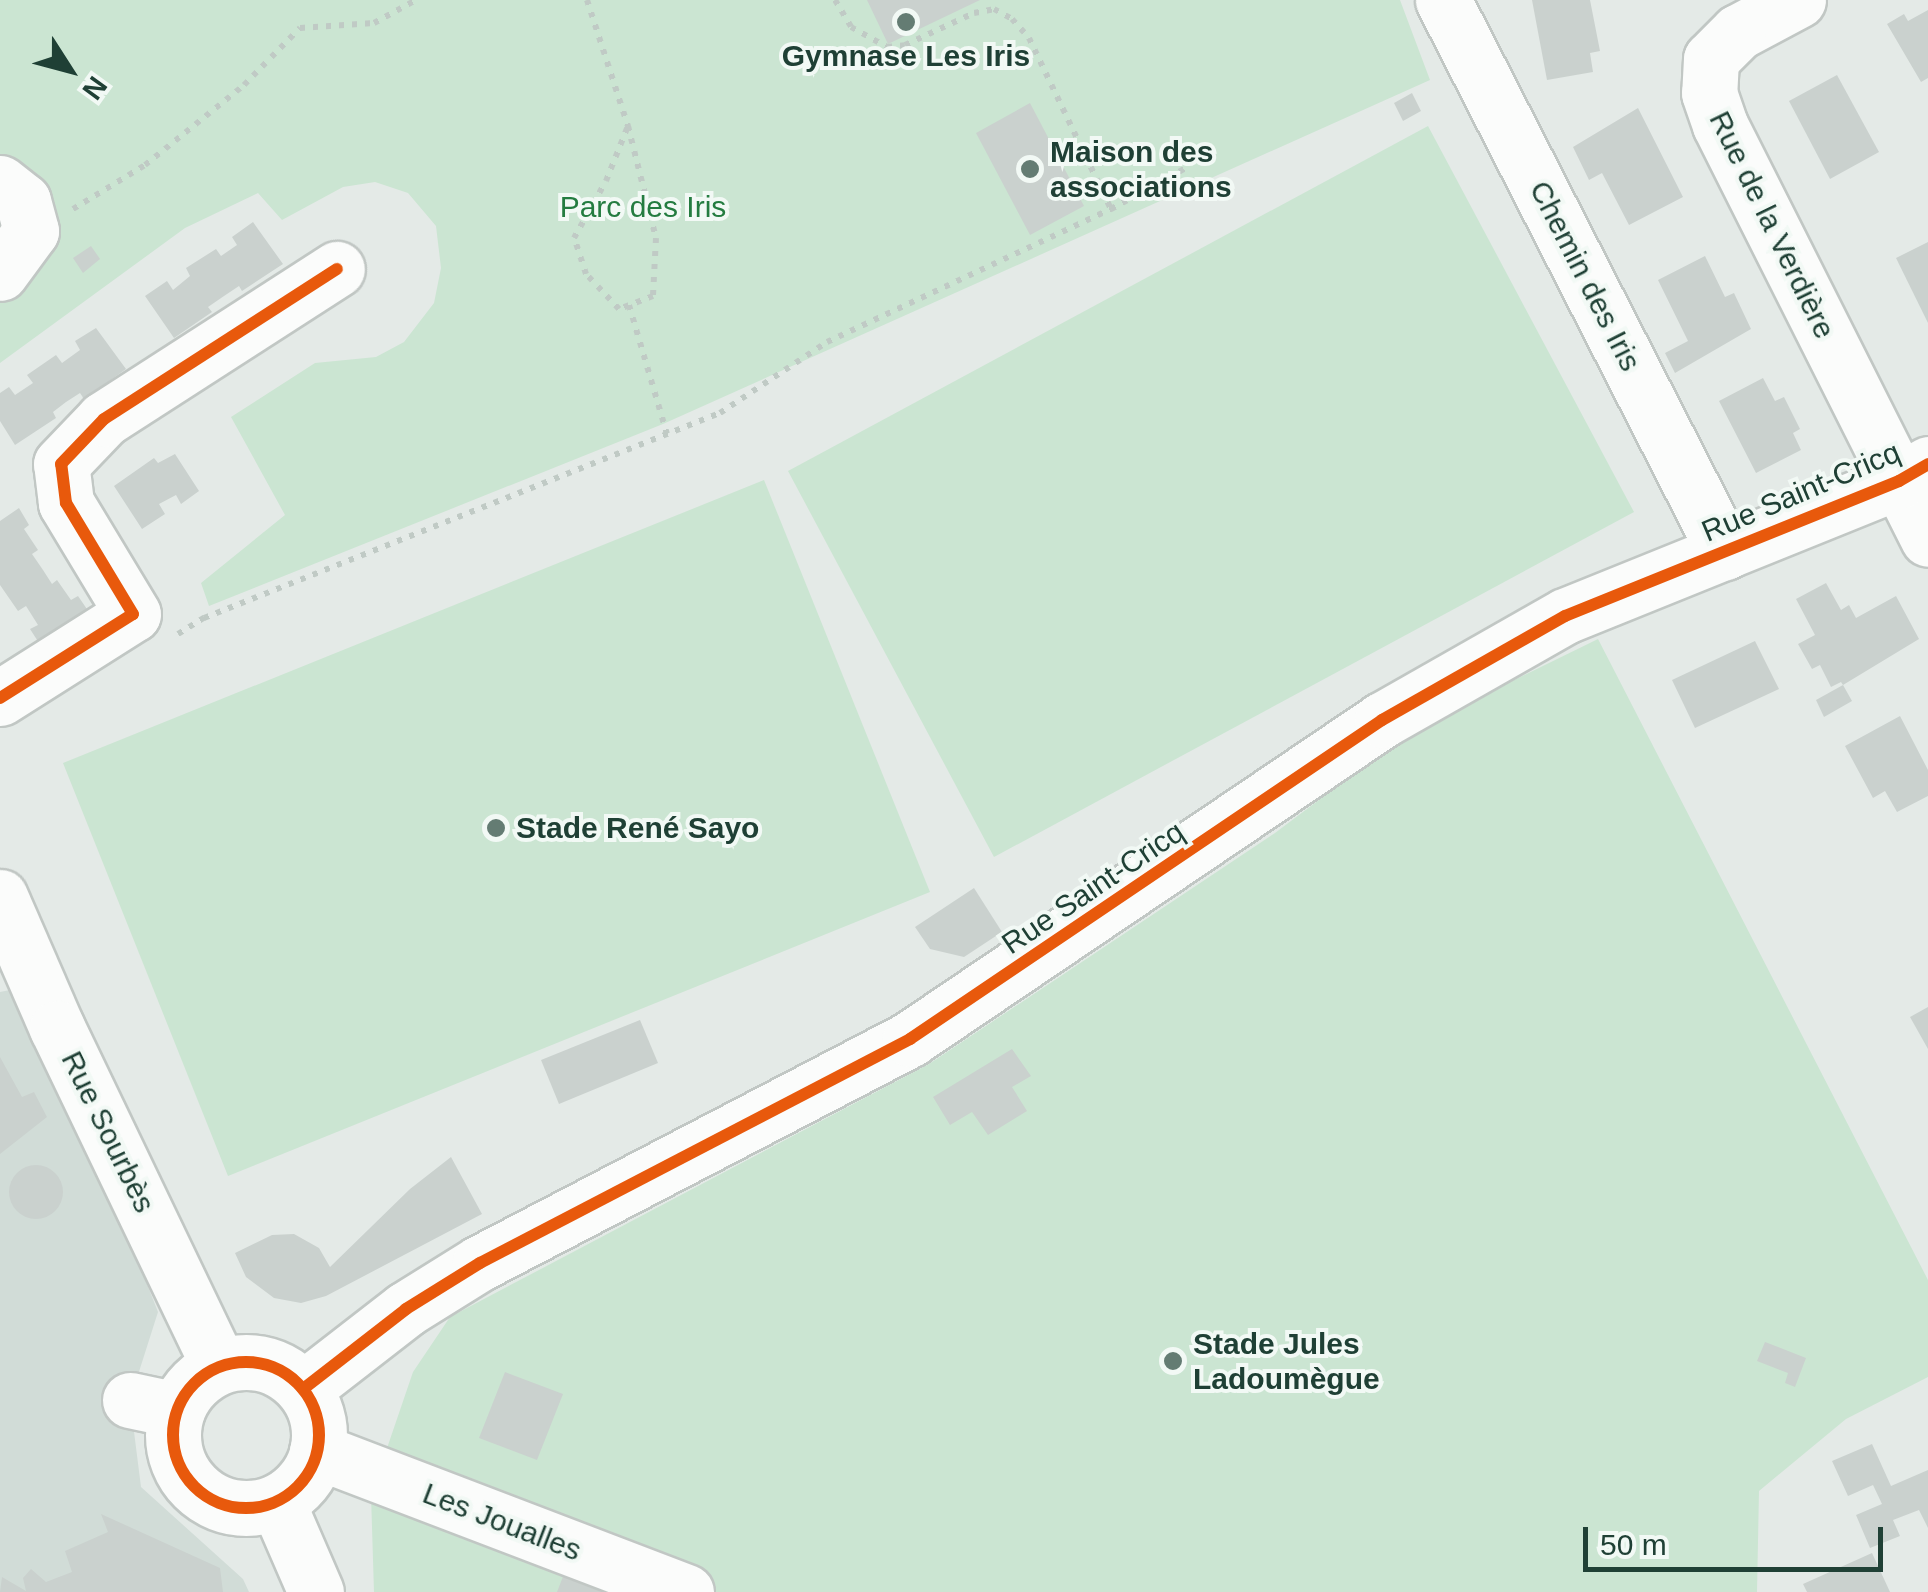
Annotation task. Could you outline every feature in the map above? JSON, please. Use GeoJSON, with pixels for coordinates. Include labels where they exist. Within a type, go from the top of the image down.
{"type":"FeatureCollection","features":[{"type":"Feature","properties":{"kind":"street","name":"Chemin des Iris"},"geometry":{"type":"LineString","coordinates":[[1443,0],[1725,552]]}},
{"type":"Feature","properties":{"kind":"street","name":"Rue de la Verdière"},"geometry":{"type":"LineString","coordinates":[[1798,0],[1738,32],[1711,59],[1710,92],[1720,125],[1913,473]]}},
{"type":"Feature","properties":{"kind":"street"},"geometry":{"type":"LineString","coordinates":[[0,183],[24,201],[16,252]]}},
{"type":"Feature","properties":{"kind":"street"},"geometry":{"type":"LineString","coordinates":[[0,698],[133,614],[66,504],[61,464],[104,419],[337,269]]}},
{"type":"Feature","properties":{"kind":"street"},"geometry":{"type":"LineString","coordinates":[[1913,473],[1928,539]]}},
{"type":"Feature","properties":{"kind":"street","name":"Rue Saint-Cricq"},"geometry":{"type":"LineString","coordinates":[[303,1389],[406,1309],[480,1263],[910,1040],[1382,720],[1565,616],[1913,473]]}},
{"type":"Feature","properties":{"kind":"street","name":"Rue Sourbès"},"geometry":{"type":"LineString","coordinates":[[0,897],[57,1028],[219,1366]]}},
{"type":"Feature","properties":{"kind":"street"},"geometry":{"type":"LineString","coordinates":[[242,1361],[265,1364],[286,1373],[303,1389],[317,1419],[317,1451],[309,1472],[277,1502],[231,1507],[193,1486],[153,1405],[219,1366],[242,1361]]}},
{"type":"Feature","properties":{"kind":"street","name":"Les Joualles"},"geometry":{"type":"LineString","coordinates":[[317,1451],[686,1592]]}},
{"type":"Feature","properties":{"kind":"street"},"geometry":{"type":"LineString","coordinates":[[277,1502],[316,1592]]}},
{"type":"Feature","properties":{"kind":"path"},"geometry":{"type":"LineString","coordinates":[[16,252],[146,165],[244,85],[300,28],[374,23],[416,0]]}},
{"type":"Feature","properties":{"kind":"path"},"geometry":{"type":"LineString","coordinates":[[587,0],[628,126],[656,238],[653,296],[618,309],[586,274],[574,238],[606,181],[628,126]]}},
{"type":"Feature","properties":{"kind":"path"},"geometry":{"type":"LineString","coordinates":[[835,0],[852,28],[887,47],[905,44],[974,13],[994,9],[1012,19],[1030,38],[1111,210]]}},
{"type":"Feature","properties":{"kind":"path"},"geometry":{"type":"LineString","coordinates":[[170,638],[204,618],[720,413],[827,342],[1111,210],[1186,168]]}},
{"type":"Feature","properties":{"kind":"path"},"geometry":{"type":"LineString","coordinates":[[629,305],[667,434]]}},
{"type":"Feature","properties":{"kind":"shaded area"},"geometry":{"type":"Polygon","coordinates":[[[30,986],[158,1312],[130,1400],[141,1487],[243,1579],[249,1592],[0,1592],[0,992],[30,986]]]}},
{"type":"Feature","properties":{"kind":"green space","name":"Parc des Iris"},"geometry":{"type":"Polygon","coordinates":[[[0,0],[1400,0],[1430,80],[663,424],[209,606],[201,583],[285,515],[231,417],[315,363],[376,357],[404,342],[434,303],[441,268],[436,226],[408,193],[375,182],[343,187],[282,220],[258,193],[185,228],[0,363],[0,0]]]}},
{"type":"Feature","properties":{"kind":"green space"},"geometry":{"type":"Polygon","coordinates":[[[1428,126],[1634,512],[994,857],[788,471],[1428,126]]]}},
{"type":"Feature","properties":{"kind":"green space","name":"Stade René Sayo"},"geometry":{"type":"Polygon","coordinates":[[[764,480],[930,892],[228,1176],[63,763],[764,480]]]}},
{"type":"Feature","properties":{"kind":"green space"},"geometry":{"type":"Polygon","coordinates":[[[1598,639],[1928,1280],[1928,1377],[1846,1419],[1759,1491],[1757,1592],[374,1592],[371,1495],[413,1372],[450,1317],[929,1064],[1275,833],[1412,730],[1598,639]]]}},
{"type":"Feature","properties":{"kind":"building","name":"Gymnase Les Iris"},"geometry":{"type":"Polygon","coordinates":[[[867,0],[980,0],[888,44],[867,0]]]}},
{"type":"Feature","properties":{"kind":"building"},"geometry":{"type":"Polygon","coordinates":[[[1532,0],[1590,0],[1600,51],[1590,53],[1593,72],[1547,80],[1532,0]]]}},
{"type":"Feature","properties":{"kind":"building"},"geometry":{"type":"Polygon","coordinates":[[[1928,10],[1928,78],[1921,82],[1887,24],[1904,14],[1908,21],[1928,10]]]}},
{"type":"Feature","properties":{"kind":"building"},"geometry":{"type":"Polygon","coordinates":[[[1837,75],[1879,152],[1830,179],[1789,101],[1837,75]]]}},
{"type":"Feature","properties":{"kind":"building"},"geometry":{"type":"Polygon","coordinates":[[[1412,93],[1421,111],[1403,121],[1394,103],[1412,93]]]}},
{"type":"Feature","properties":{"kind":"building","name":"Maison des associations"},"geometry":{"type":"Polygon","coordinates":[[[1030,103],[1084,206],[1030,235],[976,133],[1030,103]]]}},
{"type":"Feature","properties":{"kind":"building"},"geometry":{"type":"Polygon","coordinates":[[[1638,108],[1683,197],[1629,225],[1602,173],[1589,180],[1573,147],[1638,108]]]}},
{"type":"Feature","properties":{"kind":"building"},"geometry":{"type":"Polygon","coordinates":[[[253,222],[283,264],[242,291],[239,286],[224,296],[208,307],[212,312],[174,338],[145,296],[167,281],[173,290],[190,276],[186,268],[216,249],[221,256],[237,245],[232,237],[253,222]]]}},
{"type":"Feature","properties":{"kind":"building"},"geometry":{"type":"Polygon","coordinates":[[[1928,242],[1928,323],[1896,258],[1928,242]]]}},
{"type":"Feature","properties":{"kind":"building"},"geometry":{"type":"Polygon","coordinates":[[[91,246],[100,259],[83,273],[73,258],[91,246]]]}},
{"type":"Feature","properties":{"kind":"building"},"geometry":{"type":"Polygon","coordinates":[[[1705,256],[1725,297],[1734,293],[1751,329],[1675,373],[1665,353],[1688,341],[1658,280],[1705,256]]]}},
{"type":"Feature","properties":{"kind":"building"},"geometry":{"type":"Polygon","coordinates":[[[96,328],[126,369],[84,399],[80,393],[66,402],[53,412],[56,418],[15,445],[0,421],[0,393],[9,387],[15,395],[33,383],[27,375],[56,355],[62,363],[80,350],[75,341],[96,328]]]}},
{"type":"Feature","properties":{"kind":"building"},"geometry":{"type":"Polygon","coordinates":[[[1763,378],[1775,401],[1784,397],[1800,429],[1793,433],[1801,450],[1756,473],[1719,401],[1763,378]]]}},
{"type":"Feature","properties":{"kind":"building"},"geometry":{"type":"Polygon","coordinates":[[[175,454],[199,491],[181,504],[176,495],[159,504],[165,514],[142,529],[114,486],[154,458],[158,463],[175,454]]]}},
{"type":"Feature","properties":{"kind":"building"},"geometry":{"type":"Polygon","coordinates":[[[19,508],[29,525],[24,529],[38,550],[32,554],[52,584],[57,580],[71,600],[78,596],[91,615],[41,646],[30,629],[38,625],[26,606],[18,611],[0,585],[0,521],[19,508]]]}},
{"type":"Feature","properties":{"kind":"building"},"geometry":{"type":"Polygon","coordinates":[[[1826,583],[1841,610],[1849,605],[1856,618],[1896,596],[1919,639],[1843,685],[1841,682],[1831,687],[1820,665],[1812,669],[1798,644],[1815,635],[1796,599],[1826,583]]]}},
{"type":"Feature","properties":{"kind":"building"},"geometry":{"type":"Polygon","coordinates":[[[1755,641],[1779,689],[1695,728],[1672,680],[1755,641]]]}},
{"type":"Feature","properties":{"kind":"building"},"geometry":{"type":"Polygon","coordinates":[[[1843,685],[1852,701],[1824,717],[1816,700],[1843,685]]]}},
{"type":"Feature","properties":{"kind":"building"},"geometry":{"type":"Polygon","coordinates":[[[1900,716],[1928,770],[1928,796],[1897,812],[1885,791],[1873,798],[1845,746],[1900,716]]]}},
{"type":"Feature","properties":{"kind":"building"},"geometry":{"type":"Polygon","coordinates":[[[974,888],[1002,932],[964,957],[930,949],[915,927],[974,888]]]}},
{"type":"Feature","properties":{"kind":"building"},"geometry":{"type":"Polygon","coordinates":[[[1928,1007],[1928,1049],[1910,1017],[1928,1007]]]}},
{"type":"Feature","properties":{"kind":"building"},"geometry":{"type":"Polygon","coordinates":[[[640,1020],[658,1063],[559,1104],[541,1060],[640,1020]]]}},
{"type":"Feature","properties":{"kind":"building"},"geometry":{"type":"Polygon","coordinates":[[[1012,1049],[1031,1076],[1012,1087],[1027,1111],[988,1135],[972,1112],[950,1125],[933,1097],[1012,1049]]]}},
{"type":"Feature","properties":{"kind":"building"},"geometry":{"type":"Polygon","coordinates":[[[0,1057],[22,1097],[34,1092],[47,1117],[0,1154],[0,1057]]]}},
{"type":"Feature","properties":{"kind":"building"},"geometry":{"type":"Polygon","coordinates":[[[451,1157],[482,1214],[326,1296],[301,1303],[274,1298],[246,1277],[235,1253],[272,1235],[294,1234],[319,1248],[330,1267],[410,1189],[451,1157]]]}},
{"type":"Feature","properties":{"kind":"building"},"geometry":{"type":"Polygon","coordinates":[[[36,1165],[55,1173],[63,1192],[55,1211],[36,1219],[17,1211],[9,1192],[17,1173],[36,1165]]]}},
{"type":"Feature","properties":{"kind":"building"},"geometry":{"type":"Polygon","coordinates":[[[1765,1342],[1806,1358],[1795,1387],[1785,1383],[1788,1373],[1757,1361],[1765,1342]]]}},
{"type":"Feature","properties":{"kind":"building"},"geometry":{"type":"Polygon","coordinates":[[[505,1372],[563,1394],[537,1460],[479,1438],[505,1372]]]}},
{"type":"Feature","properties":{"kind":"building"},"geometry":{"type":"Polygon","coordinates":[[[1872,1444],[1891,1486],[1928,1470],[1928,1528],[1919,1510],[1893,1520],[1900,1536],[1870,1548],[1856,1515],[1882,1504],[1873,1485],[1848,1496],[1832,1461],[1872,1444]]]}},
{"type":"Feature","properties":{"kind":"building"},"geometry":{"type":"Polygon","coordinates":[[[101,1514],[220,1568],[223,1592],[0,1592],[2,1577],[26,1591],[23,1578],[31,1569],[46,1582],[72,1572],[65,1551],[108,1532],[101,1514]]]}},
{"type":"Feature","properties":{"kind":"building"},"geometry":{"type":"Polygon","coordinates":[[[1872,1553],[1890,1592],[1807,1592],[1803,1584],[1872,1553]]]}},
{"type":"Feature","properties":{"kind":"building"},"geometry":{"type":"Polygon","coordinates":[[[564,1574],[609,1592],[557,1592],[564,1574]]]}},
{"type":"Feature","properties":{"kind":"cycle path"},"geometry":{"type":"LineString","coordinates":[[0,698],[133,614],[66,503],[61,464],[104,419],[337,269]]}},
{"type":"Feature","properties":{"kind":"cycle path"},"geometry":{"type":"LineString","coordinates":[[303,1389],[406,1309],[480,1263],[910,1039],[1382,720],[1565,616],[1899,481],[1928,464]]}},
{"type":"Feature","properties":{"kind":"cycle path"},"geometry":{"type":"LineString","coordinates":[[246,1362],[274,1368],[298,1383],[313,1407],[319,1435],[313,1463],[298,1487],[274,1502],[246,1508],[218,1502],[194,1487],[179,1463],[173,1435],[179,1407],[194,1383],[218,1368],[246,1362]]}},
{"type":"Feature","properties":{"kind":"place","name":"Gymnase Les Iris"},"geometry":{"type":"Point","coordinates":[906,22]}},
{"type":"Feature","properties":{"kind":"place","name":"Maison des associations"},"geometry":{"type":"Point","coordinates":[1030,169]}},
{"type":"Feature","properties":{"kind":"place","name":"Stade René Sayo"},"geometry":{"type":"Point","coordinates":[496,828]}},
{"type":"Feature","properties":{"kind":"place","name":"Stade Jules Ladoumègue"},"geometry":{"type":"Point","coordinates":[1173,1361]}}]}
